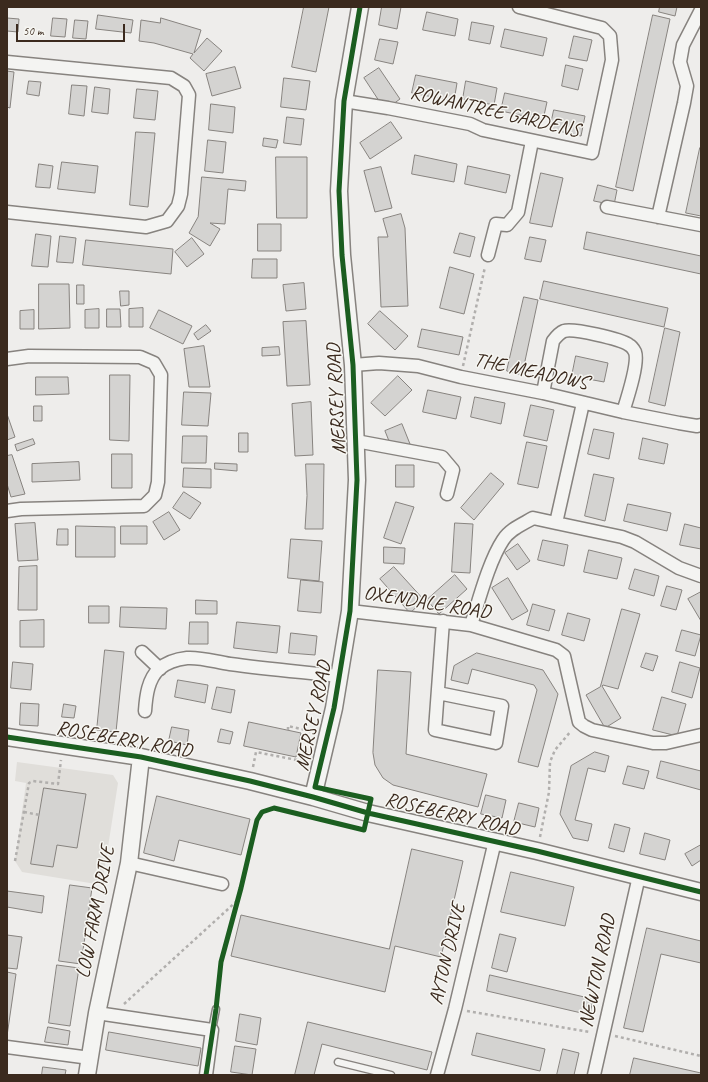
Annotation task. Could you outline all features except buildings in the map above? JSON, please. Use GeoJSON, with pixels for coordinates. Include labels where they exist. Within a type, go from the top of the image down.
{"type":"FeatureCollection","features":[{"type":"Feature","properties":{"kind":"street","name":"MERSEY ROAD"},"geometry":{"type":"LineString","coordinates":[[313,797],[328,734],[350,611],[357,480],[356,441],[353,365],[342,255],[339,191],[344,101],[360,7]]}},
{"type":"Feature","properties":{"kind":"street","name":"ROWANTREE GARDENS"},"geometry":{"type":"LineString","coordinates":[[344,101],[470,124],[483,130],[592,153],[612,60],[610,36],[602,28],[519,7]]}},
{"type":"Feature","properties":{"kind":"street"},"geometry":{"type":"LineString","coordinates":[[658,217],[687,86],[680,62],[682,45],[701,10]]}},
{"type":"Feature","properties":{"kind":"street"},"geometry":{"type":"LineString","coordinates":[[7,62],[171,78],[184,86],[189,95],[181,194],[178,206],[167,221],[146,227],[7,212]]}},
{"type":"Feature","properties":{"kind":"street"},"geometry":{"type":"LineString","coordinates":[[488,255],[496,224],[507,225],[518,212],[532,141]]}},
{"type":"Feature","properties":{"kind":"street"},"geometry":{"type":"LineString","coordinates":[[607,207],[701,225]]}},
{"type":"Feature","properties":{"kind":"street"},"geometry":{"type":"LineString","coordinates":[[543,393],[553,341],[564,330],[576,330],[616,340],[629,345],[635,352],[636,362],[623,412]]}},
{"type":"Feature","properties":{"kind":"street"},"geometry":{"type":"LineString","coordinates":[[7,359],[30,356],[140,358],[154,364],[161,375],[158,482],[156,495],[144,506],[21,509],[7,512]]}},
{"type":"Feature","properties":{"kind":"street","name":"THE MEADOWS"},"geometry":{"type":"LineString","coordinates":[[353,365],[379,363],[418,366],[461,377],[543,393],[623,412],[679,423],[697,426],[701,425]]}},
{"type":"Feature","properties":{"kind":"street"},"geometry":{"type":"LineString","coordinates":[[556,522],[583,402]]}},
{"type":"Feature","properties":{"kind":"street"},"geometry":{"type":"LineString","coordinates":[[356,441],[442,457],[452,470],[447,494]]}},
{"type":"Feature","properties":{"kind":"street"},"geometry":{"type":"LineString","coordinates":[[471,625],[485,581],[496,553],[504,539],[513,530],[533,518],[622,537],[635,542],[679,568],[701,576]]}},
{"type":"Feature","properties":{"kind":"street","name":"OXENDALE ROAD"},"geometry":{"type":"LineString","coordinates":[[350,611],[471,625],[556,650],[564,656],[579,722]]}},
{"type":"Feature","properties":{"kind":"street"},"geometry":{"type":"LineString","coordinates":[[438,693],[502,706],[496,743],[435,730],[443,621]]}},
{"type":"Feature","properties":{"kind":"street"},"geometry":{"type":"LineString","coordinates":[[142,652],[160,668]]}},
{"type":"Feature","properties":{"kind":"street"},"geometry":{"type":"LineString","coordinates":[[145,711],[149,686],[153,677],[160,668],[171,662],[190,658],[339,676]]}},
{"type":"Feature","properties":{"kind":"street"},"geometry":{"type":"LineString","coordinates":[[579,722],[592,730],[653,743],[666,743],[701,735]]}},
{"type":"Feature","properties":{"kind":"street","name":"ROSEBERRY ROAD"},"geometry":{"type":"LineString","coordinates":[[7,737],[141,757],[250,781],[368,813],[495,841],[701,892]]}},
{"type":"Feature","properties":{"kind":"street","name":"LOW FARM DRIVE"},"geometry":{"type":"LineString","coordinates":[[87,1075],[90,1058],[104,1014],[128,863],[141,757]]}},
{"type":"Feature","properties":{"kind":"street","name":"AYTON DRIVE"},"geometry":{"type":"LineString","coordinates":[[437,1075],[455,1009],[495,841]]}},
{"type":"Feature","properties":{"kind":"street"},"geometry":{"type":"LineString","coordinates":[[128,863],[222,884]]}},
{"type":"Feature","properties":{"kind":"street","name":"NEWTON ROAD"},"geometry":{"type":"LineString","coordinates":[[594,1075],[639,876]]}},
{"type":"Feature","properties":{"kind":"street"},"geometry":{"type":"LineString","coordinates":[[104,1014],[212,1030],[206,1075]]}},
{"type":"Feature","properties":{"kind":"street"},"geometry":{"type":"LineString","coordinates":[[7,1047],[90,1058]]}},
{"type":"Feature","properties":{"kind":"lane"},"geometry":{"type":"LineString","coordinates":[[212,1030],[216,1009]]}},
{"type":"Feature","properties":{"kind":"lane"},"geometry":{"type":"LineString","coordinates":[[338,1062],[391,1075]]}},
{"type":"Feature","properties":{"kind":"path"},"geometry":{"type":"LineString","coordinates":[[461,377],[488,255]]}},
{"type":"Feature","properties":{"kind":"path"},"geometry":{"type":"LineString","coordinates":[[537,851],[549,792],[550,762],[556,750],[579,722]]}},
{"type":"Feature","properties":{"kind":"path"},"geometry":{"type":"LineString","coordinates":[[288,730],[288,726],[328,734]]}},
{"type":"Feature","properties":{"kind":"path"},"geometry":{"type":"LineString","coordinates":[[15,861],[29,783],[58,784],[62,745]]}},
{"type":"Feature","properties":{"kind":"path"},"geometry":{"type":"LineString","coordinates":[[250,781],[256,752],[321,764]]}},
{"type":"Feature","properties":{"kind":"path"},"geometry":{"type":"LineString","coordinates":[[24,812],[40,815]]}},
{"type":"Feature","properties":{"kind":"path"},"geometry":{"type":"LineString","coordinates":[[234,914],[239,894]]}},
{"type":"Feature","properties":{"kind":"path"},"geometry":{"type":"LineString","coordinates":[[104,1014],[130,1000],[238,900]]}},
{"type":"Feature","properties":{"kind":"path"},"geometry":{"type":"LineString","coordinates":[[455,1009],[604,1034],[701,1056]]}},
{"type":"Feature","properties":{"kind":"shaded area"},"geometry":{"type":"Polygon","coordinates":[[[17,762],[113,775],[118,783],[103,879],[96,884],[22,872],[15,861],[26,783],[15,781],[17,762]]]}},
{"type":"Feature","properties":{"kind":"cycle path"},"geometry":{"type":"LineString","coordinates":[[206,1075],[216,1009],[221,962],[241,888],[257,820],[262,812],[274,808],[364,830],[371,799],[315,787],[334,708],[350,611],[357,480],[353,365],[342,255],[339,191],[344,101],[360,7]]}},
{"type":"Feature","properties":{"kind":"cycle path"},"geometry":{"type":"LineString","coordinates":[[7,737],[141,757],[250,781],[368,813],[537,851],[701,892]]}}]}
